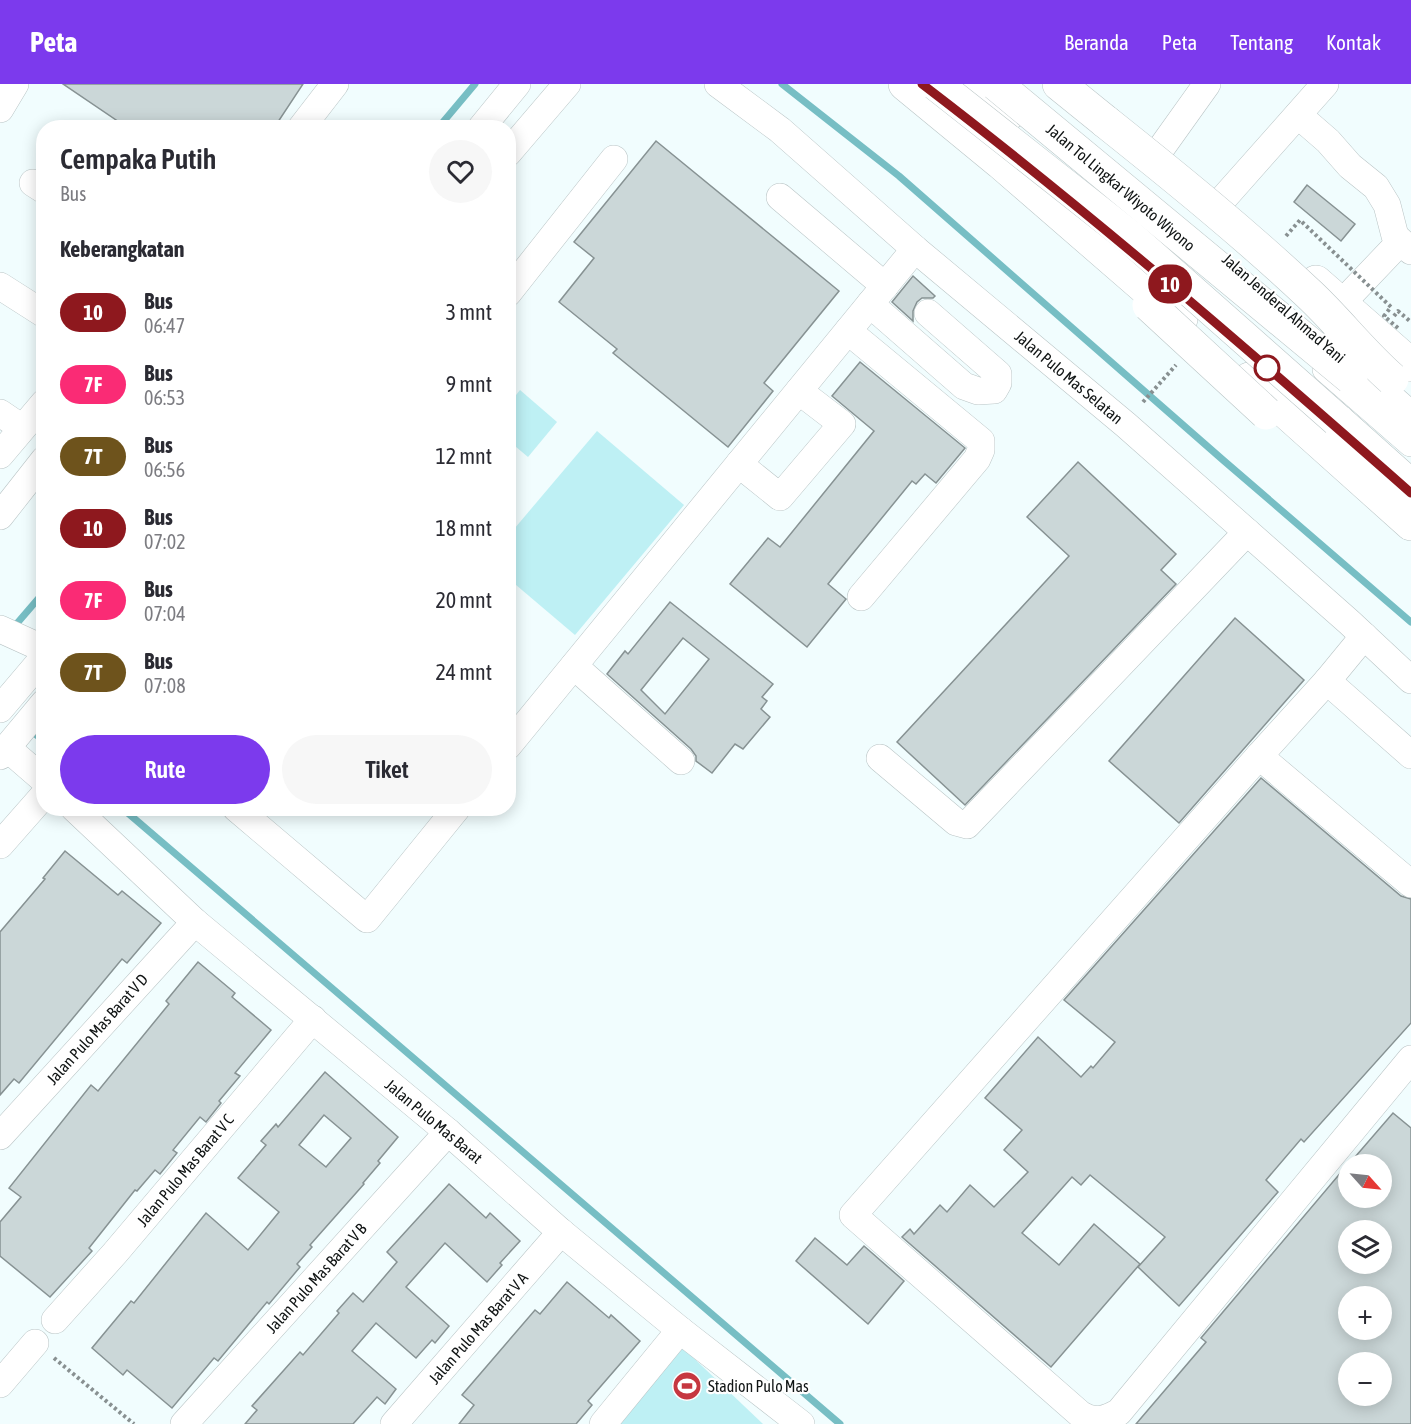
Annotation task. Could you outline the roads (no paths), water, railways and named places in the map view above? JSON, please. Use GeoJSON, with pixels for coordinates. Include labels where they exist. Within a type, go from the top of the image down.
{"type":"FeatureCollection","features":[{"type":"Feature","properties":{"kind":"main road"},"geometry":{"type":"LineString","coordinates":[[887,84],[897,95],[1149,305],[1256,405],[1411,543]]}},
{"type":"Feature","properties":{"kind":"main road","name":"Jalan Jenderal Ahmad Yani"},"geometry":{"type":"LineString","coordinates":[[905,84],[1029,127],[1244,272],[1411,418]]}},
{"type":"Feature","properties":{"kind":"main road","name":"Jalan Tol Lingkar Wiyoto Wiyono"},"geometry":{"type":"LineString","coordinates":[[936,84],[1130,237],[1411,486]]}},
{"type":"Feature","properties":{"kind":"main road","name":"Jalan Tol Lingkar Wiyoto Wiyono"},"geometry":{"type":"LineString","coordinates":[[996,84],[1342,370],[1411,430]]}},
{"type":"Feature","properties":{"kind":"main road","name":"Jalan Jenderal Ahmad Yani"},"geometry":{"type":"LineString","coordinates":[[1017,84],[1029,127],[1213,347],[1411,524]]}},
{"type":"Feature","properties":{"kind":"main road"},"geometry":{"type":"LineString","coordinates":[[1085,84],[1223,199],[1341,304],[1405,380]]}},
{"type":"Feature","properties":{"kind":"main road"},"geometry":{"type":"LineString","coordinates":[[1029,127],[1239,230],[1311,295],[1374,363],[1405,380]]}},
{"type":"Feature","properties":{"kind":"street"},"geometry":{"type":"LineString","coordinates":[[0,109],[15,84]]}},
{"type":"Feature","properties":{"kind":"street"},"geometry":{"type":"LineString","coordinates":[[308,120],[335,84]]}},
{"type":"Feature","properties":{"kind":"street"},"geometry":{"type":"LineString","coordinates":[[489,120],[518,84]]}},
{"type":"Feature","properties":{"kind":"street"},"geometry":{"type":"LineString","coordinates":[[516,144],[567,84]]}},
{"type":"Feature","properties":{"kind":"street","name":"Jalan Pulo Mas Selatan"},"geometry":{"type":"LineString","coordinates":[[718,84],[780,130],[915,249],[1126,425],[1411,680]]}},
{"type":"Feature","properties":{"kind":"street"},"geometry":{"type":"LineString","coordinates":[[922,84],[1029,127],[1157,273],[1411,493]]}},
{"type":"Feature","properties":{"kind":"street"},"geometry":{"type":"LineString","coordinates":[[971,84],[1251,302],[1411,443]]}},
{"type":"Feature","properties":{"kind":"street"},"geometry":{"type":"LineString","coordinates":[[1162,147],[1207,84]]}},
{"type":"Feature","properties":{"kind":"street"},"geometry":{"type":"LineString","coordinates":[[1223,199],[1325,84]]}},
{"type":"Feature","properties":{"kind":"street"},"geometry":{"type":"LineString","coordinates":[[1298,115],[1328,141],[1350,166],[1376,187],[1388,205],[1392,230],[1405,246],[1341,304]]}},
{"type":"Feature","properties":{"kind":"street"},"geometry":{"type":"LineString","coordinates":[[516,282],[614,159]]}},
{"type":"Feature","properties":{"kind":"street"},"geometry":{"type":"LineString","coordinates":[[780,197],[878,295],[909,339],[964,386],[978,391],[994,390],[998,383],[998,374],[928,313]]}},
{"type":"Feature","properties":{"kind":"street"},"geometry":{"type":"LineString","coordinates":[[516,736],[915,249]]}},
{"type":"Feature","properties":{"kind":"street"},"geometry":{"type":"LineString","coordinates":[[909,339],[951,279]]}},
{"type":"Feature","properties":{"kind":"street"},"geometry":{"type":"LineString","coordinates":[[0,285],[36,309]]}},
{"type":"Feature","properties":{"kind":"street"},"geometry":{"type":"LineString","coordinates":[[848,331],[981,441],[981,450],[977,459],[861,597]]}},
{"type":"Feature","properties":{"kind":"street"},"geometry":{"type":"LineString","coordinates":[[739,464],[780,497],[842,424],[799,391]]}},
{"type":"Feature","properties":{"kind":"street"},"geometry":{"type":"LineString","coordinates":[[0,455],[36,412]]}},
{"type":"Feature","properties":{"kind":"street"},"geometry":{"type":"LineString","coordinates":[[0,413],[22,428]]}},
{"type":"Feature","properties":{"kind":"street"},"geometry":{"type":"LineString","coordinates":[[0,516],[36,470]]}},
{"type":"Feature","properties":{"kind":"street"},"geometry":{"type":"LineString","coordinates":[[880,758],[956,822],[967,825],[1247,532]]}},
{"type":"Feature","properties":{"kind":"street"},"geometry":{"type":"LineString","coordinates":[[1364,636],[1327,681],[853,1215],[1080,1414],[1088,1419],[1108,1418],[1119,1412],[1411,1059]]}},
{"type":"Feature","properties":{"kind":"street"},"geometry":{"type":"LineString","coordinates":[[0,709],[36,666]]}},
{"type":"Feature","properties":{"kind":"street"},"geometry":{"type":"LineString","coordinates":[[574,666],[681,761]]}},
{"type":"Feature","properties":{"kind":"street"},"geometry":{"type":"LineString","coordinates":[[1327,681],[1411,755]]}},
{"type":"Feature","properties":{"kind":"street"},"geometry":{"type":"LineString","coordinates":[[0,844],[36,726]]}},
{"type":"Feature","properties":{"kind":"street"},"geometry":{"type":"LineString","coordinates":[[1259,756],[1411,884]]}},
{"type":"Feature","properties":{"kind":"street","name":"Jalan Pulo Mas Barat"},"geometry":{"type":"LineString","coordinates":[[82,816],[195,922],[448,1132],[561,1232],[680,1330],[801,1424]]}},
{"type":"Feature","properties":{"kind":"street"},"geometry":{"type":"LineString","coordinates":[[245,816],[367,919],[451,816]]}},
{"type":"Feature","properties":{"kind":"street","name":"Jalan Pulo Mas Barat V D"},"geometry":{"type":"LineString","coordinates":[[0,1136],[195,922]]}},
{"type":"Feature","properties":{"kind":"street","name":"Jalan Pulo Mas Barat V C"},"geometry":{"type":"LineString","coordinates":[[55,1320],[115,1253],[313,1019]]}},
{"type":"Feature","properties":{"kind":"street","name":"Jalan Pulo Mas Barat V B"},"geometry":{"type":"LineString","coordinates":[[184,1424],[448,1132]]}},
{"type":"Feature","properties":{"kind":"street","name":"Jalan Pulo Mas Barat V A"},"geometry":{"type":"LineString","coordinates":[[394,1424],[561,1232]]}},
{"type":"Feature","properties":{"kind":"street"},"geometry":{"type":"LineString","coordinates":[[603,1424],[680,1330]]}},
{"type":"Feature","properties":{"kind":"street"},"geometry":{"type":"LineString","coordinates":[[0,1384],[35,1343]]}},
{"type":"Feature","properties":{"kind":"waterway"},"geometry":{"type":"LineString","coordinates":[[445,120],[475,84]]}},
{"type":"Feature","properties":{"kind":"waterway"},"geometry":{"type":"LineString","coordinates":[[782,84],[899,176],[1411,622]]}},
{"type":"Feature","properties":{"kind":"waterway"},"geometry":{"type":"LineString","coordinates":[[13,628],[36,601]]}},
{"type":"Feature","properties":{"kind":"waterway"},"geometry":{"type":"LineString","coordinates":[[29,729],[36,735]]}},
{"type":"Feature","properties":{"kind":"waterway"},"geometry":{"type":"LineString","coordinates":[[131,816],[840,1424]]}},
{"type":"Feature","properties":{"kind":"place","name":"Stadion Pulo Mas"},"geometry":{"type":"Point","coordinates":[687,1386]}}]}
